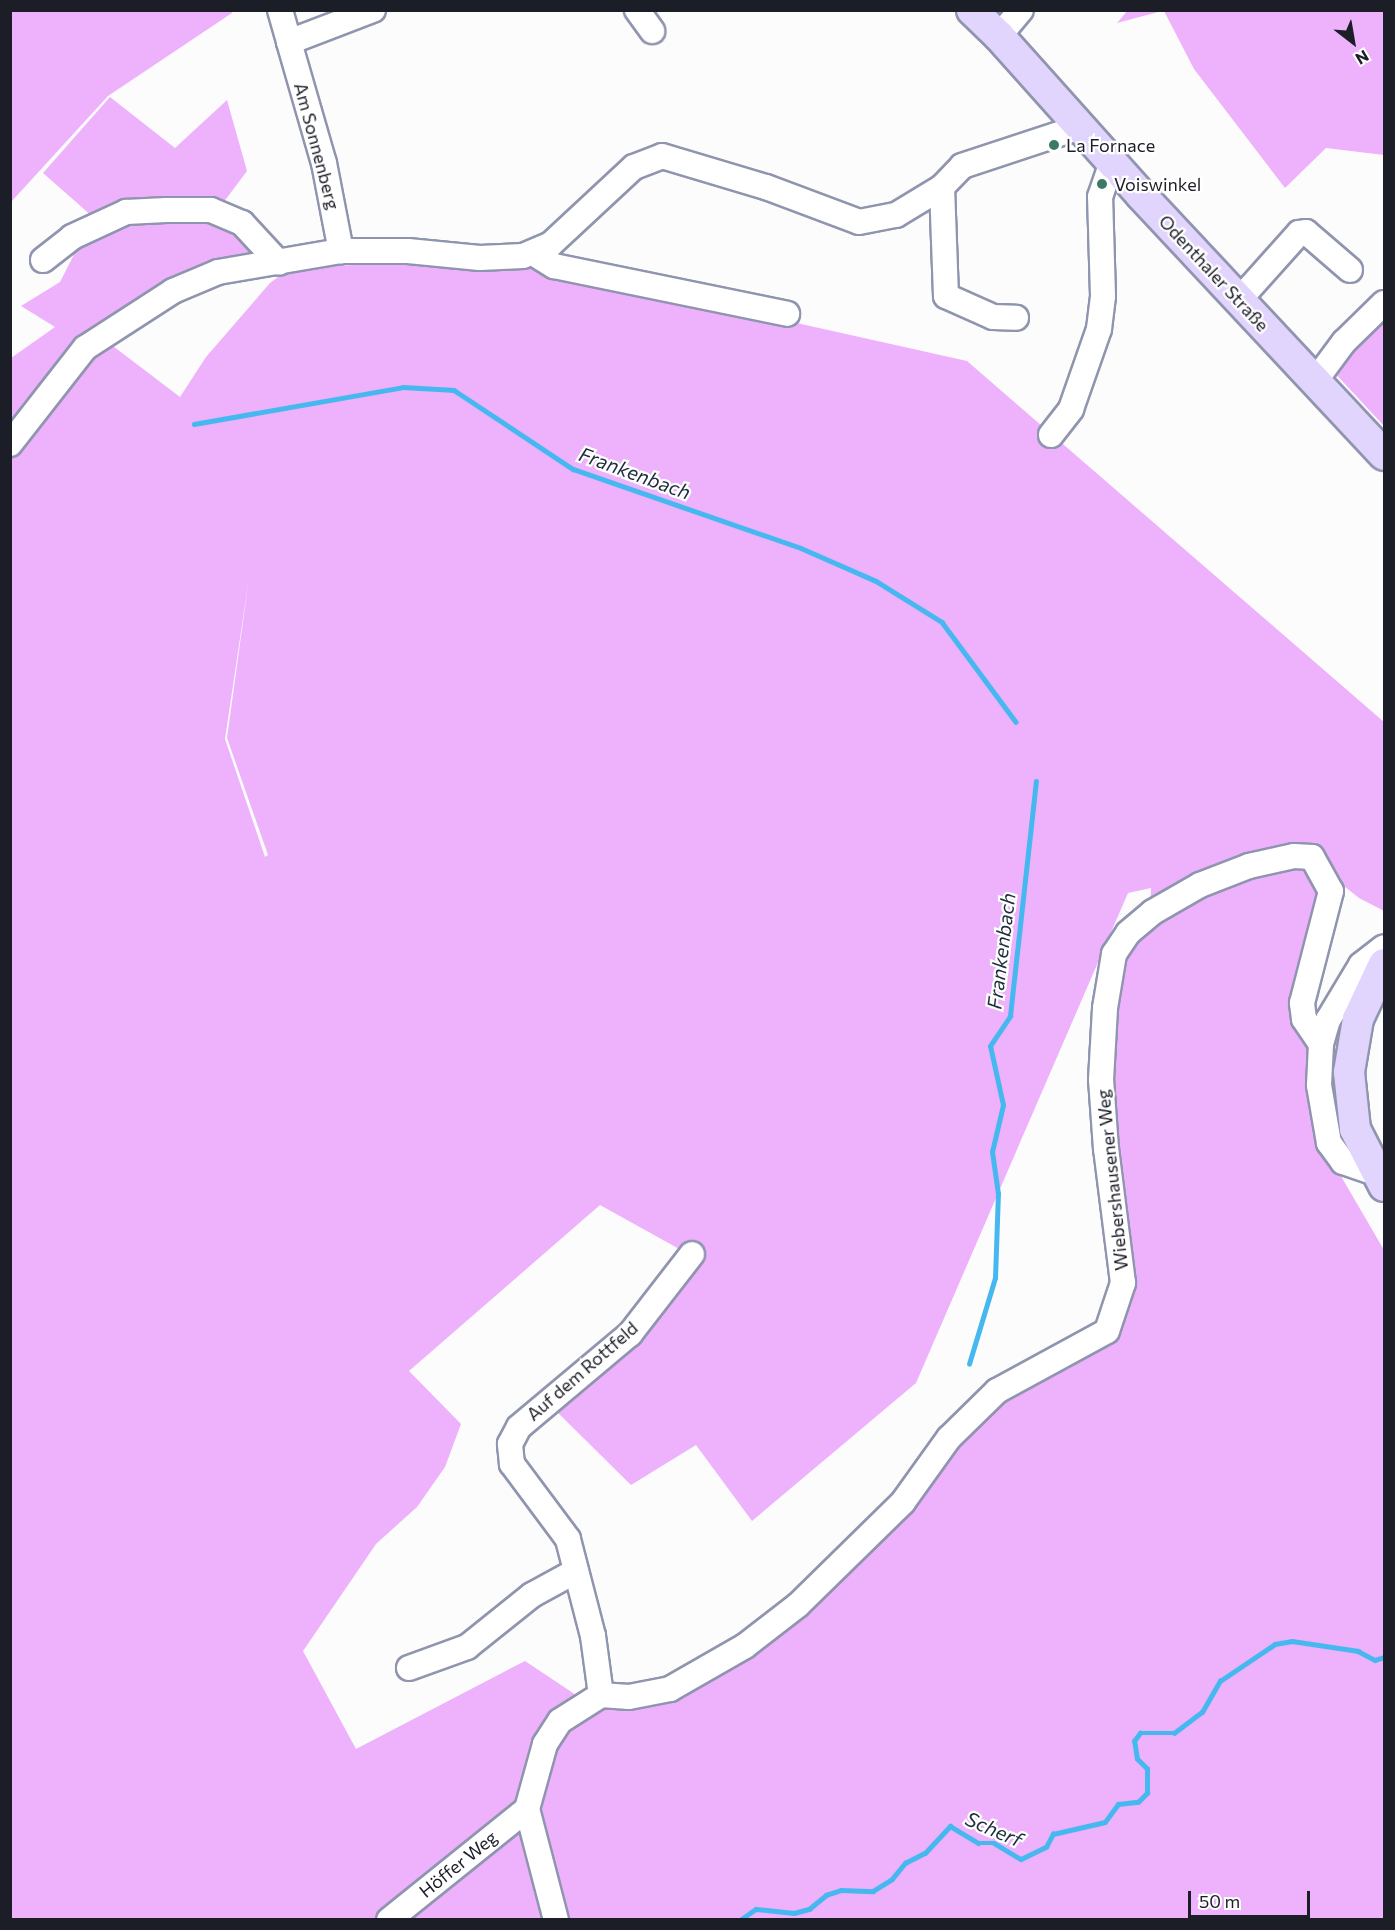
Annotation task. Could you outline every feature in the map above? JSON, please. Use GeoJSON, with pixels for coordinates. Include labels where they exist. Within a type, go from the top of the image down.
{"type":"FeatureCollection","features":[{"type":"Feature","properties":{"kind":"main road","name":"Odenthaler Straße"},"geometry":{"type":"LineString","coordinates":[[972,10],[999,36],[1112,163],[1384,455]]}},
{"type":"Feature","properties":{"kind":"main road"},"geometry":{"type":"LineString","coordinates":[[1380,1180],[1355,1129],[1349,1072],[1358,1019],[1384,964]]}},
{"type":"Feature","properties":{"kind":"street","name":"Am Sonnenberg"},"geometry":{"type":"LineString","coordinates":[[280,10],[324,163],[341,251]]}},
{"type":"Feature","properties":{"kind":"street"},"geometry":{"type":"LineString","coordinates":[[289,42],[373,10]]}},
{"type":"Feature","properties":{"kind":"street"},"geometry":{"type":"LineString","coordinates":[[638,10],[652,31]]}},
{"type":"Feature","properties":{"kind":"street"},"geometry":{"type":"LineString","coordinates":[[999,36],[1021,10]]}},
{"type":"Feature","properties":{"kind":"street"},"geometry":{"type":"LineString","coordinates":[[10,444],[58,378],[85,348],[111,328],[196,280],[218,272],[341,251],[408,251],[480,258],[533,253],[551,244],[634,167],[662,156],[766,187],[859,222],[896,215],[942,187],[962,166],[1080,127]]}},
{"type":"Feature","properties":{"kind":"street"},"geometry":{"type":"LineString","coordinates":[[1051,435],[1071,409],[1099,329],[1103,296],[1100,197],[1112,163]]}},
{"type":"Feature","properties":{"kind":"street"},"geometry":{"type":"LineString","coordinates":[[942,187],[946,296],[993,317],[1016,318]]}},
{"type":"Feature","properties":{"kind":"street"},"geometry":{"type":"LineString","coordinates":[[43,260],[72,237],[126,212],[211,210],[242,223],[279,263]]}},
{"type":"Feature","properties":{"kind":"street"},"geometry":{"type":"LineString","coordinates":[[1239,300],[1299,233],[1306,232],[1350,270]]}},
{"type":"Feature","properties":{"kind":"street"},"geometry":{"type":"LineString","coordinates":[[533,253],[554,266],[787,314]]}},
{"type":"Feature","properties":{"kind":"street"},"geometry":{"type":"LineString","coordinates":[[1315,381],[1344,342],[1384,303]]}},
{"type":"Feature","properties":{"kind":"street","name":"Wiebershausener Weg"},"geometry":{"type":"LineString","coordinates":[[601,1695],[629,1696],[670,1689],[745,1646],[798,1605],[903,1502],[949,1438],[997,1391],[1107,1331],[1123,1283],[1105,1138],[1101,1080],[1105,1008],[1114,954],[1128,933],[1153,912],[1200,885],[1249,866],[1294,856],[1312,857],[1331,891],[1302,1003],[1304,1019],[1321,1044]]}},
{"type":"Feature","properties":{"kind":"street"},"geometry":{"type":"LineString","coordinates":[[1380,1180],[1343,1162],[1329,1143],[1319,1085],[1321,1044],[1328,1020],[1361,965],[1384,947]]}},
{"type":"Feature","properties":{"kind":"street","name":"Auf dem Rottfeld"},"geometry":{"type":"LineString","coordinates":[[601,1695],[593,1636],[568,1539],[512,1464],[510,1444],[519,1427],[630,1334],[692,1254]]}},
{"type":"Feature","properties":{"kind":"street"},"geometry":{"type":"LineString","coordinates":[[409,1668],[467,1647],[532,1595],[576,1571]]}},
{"type":"Feature","properties":{"kind":"street"},"geometry":{"type":"LineString","coordinates":[[556,1920],[527,1809],[545,1744],[560,1721],[601,1695]]}},
{"type":"Feature","properties":{"kind":"street","name":"Höffer Weg"},"geometry":{"type":"LineString","coordinates":[[389,1920],[527,1809]]}},
{"type":"Feature","properties":{"kind":"shaded area"},"geometry":{"type":"Polygon","coordinates":[[[11,10],[231,10],[232,13],[108,96],[11,202],[11,10]]]}},
{"type":"Feature","properties":{"kind":"shaded area"},"geometry":{"type":"Polygon","coordinates":[[[1128,10],[1162,10],[1162,11],[1117,23],[1128,10]]]}},
{"type":"Feature","properties":{"kind":"shaded area"},"geometry":{"type":"Polygon","coordinates":[[[1164,11],[1384,11],[1384,155],[1326,148],[1285,188],[1194,69],[1164,11]]]}},
{"type":"Feature","properties":{"kind":"shaded area"},"geometry":{"type":"Polygon","coordinates":[[[110,97],[175,148],[227,100],[247,171],[217,211],[93,217],[43,173],[110,97]]]}},
{"type":"Feature","properties":{"kind":"shaded area"},"geometry":{"type":"Polygon","coordinates":[[[210,212],[270,258],[116,316],[11,436],[11,358],[55,327],[21,306],[60,282],[85,233],[126,213],[210,212]]]}},
{"type":"Feature","properties":{"kind":"shaded area"},"geometry":{"type":"Polygon","coordinates":[[[482,259],[537,265],[967,361],[1384,722],[1384,911],[1359,898],[1300,851],[1150,907],[1151,888],[1128,893],[916,1383],[752,1521],[696,1445],[631,1485],[548,1403],[690,1255],[600,1205],[409,1371],[461,1424],[445,1467],[417,1507],[376,1544],[303,1651],[356,1749],[525,1661],[582,1699],[521,1810],[385,1919],[11,1919],[11,455],[105,340],[180,397],[206,357],[270,283],[290,268],[482,259]],[[249,578],[225,739],[265,857],[268,855],[227,738],[249,578]]]}},
{"type":"Feature","properties":{"kind":"shaded area"},"geometry":{"type":"Polygon","coordinates":[[[1384,309],[1384,426],[1331,369],[1384,309]]]}},
{"type":"Feature","properties":{"kind":"shaded area"},"geometry":{"type":"Polygon","coordinates":[[[1294,856],[1323,873],[1309,969],[1310,1043],[1324,1147],[1384,1250],[1384,1919],[557,1919],[526,1813],[534,1770],[582,1705],[672,1694],[746,1648],[951,1441],[1118,1313],[1106,983],[1153,912],[1294,856]]]}},
{"type":"Feature","properties":{"kind":"shaded area"},"geometry":{"type":"Polygon","coordinates":[[[521,1815],[551,1919],[391,1919],[521,1815]]]}},
{"type":"Feature","properties":{"kind":"waterway","name":"Frankenbach"},"geometry":{"type":"LineString","coordinates":[[194,424],[403,387],[454,390],[573,469],[801,548],[876,581],[942,622],[1016,722]]}},
{"type":"Feature","properties":{"kind":"waterway","name":"Frankenbach"},"geometry":{"type":"LineString","coordinates":[[969,1364],[995,1278],[998,1194],[992,1152],[1003,1105],[990,1046],[1010,1016],[1036,781]]}},
{"type":"Feature","properties":{"kind":"waterway","name":"Scherf"},"geometry":{"type":"LineString","coordinates":[[740,1920],[756,1909],[794,1913],[809,1909],[826,1895],[841,1890],[873,1891],[892,1879],[905,1863],[925,1853],[950,1826],[978,1843],[994,1843],[1021,1859],[1046,1847],[1053,1834],[1105,1822],[1118,1804],[1138,1802],[1147,1793],[1147,1769],[1137,1759],[1134,1741],[1140,1733],[1174,1733],[1202,1712],[1220,1681],[1275,1644],[1292,1641],[1358,1651],[1375,1660],[1384,1657]]}},
{"type":"Feature","properties":{"kind":"place","name":"La Fornace"},"geometry":{"type":"Point","coordinates":[1054,145]}},
{"type":"Feature","properties":{"kind":"place","name":"Voiswinkel"},"geometry":{"type":"Point","coordinates":[1102,184]}}]}
